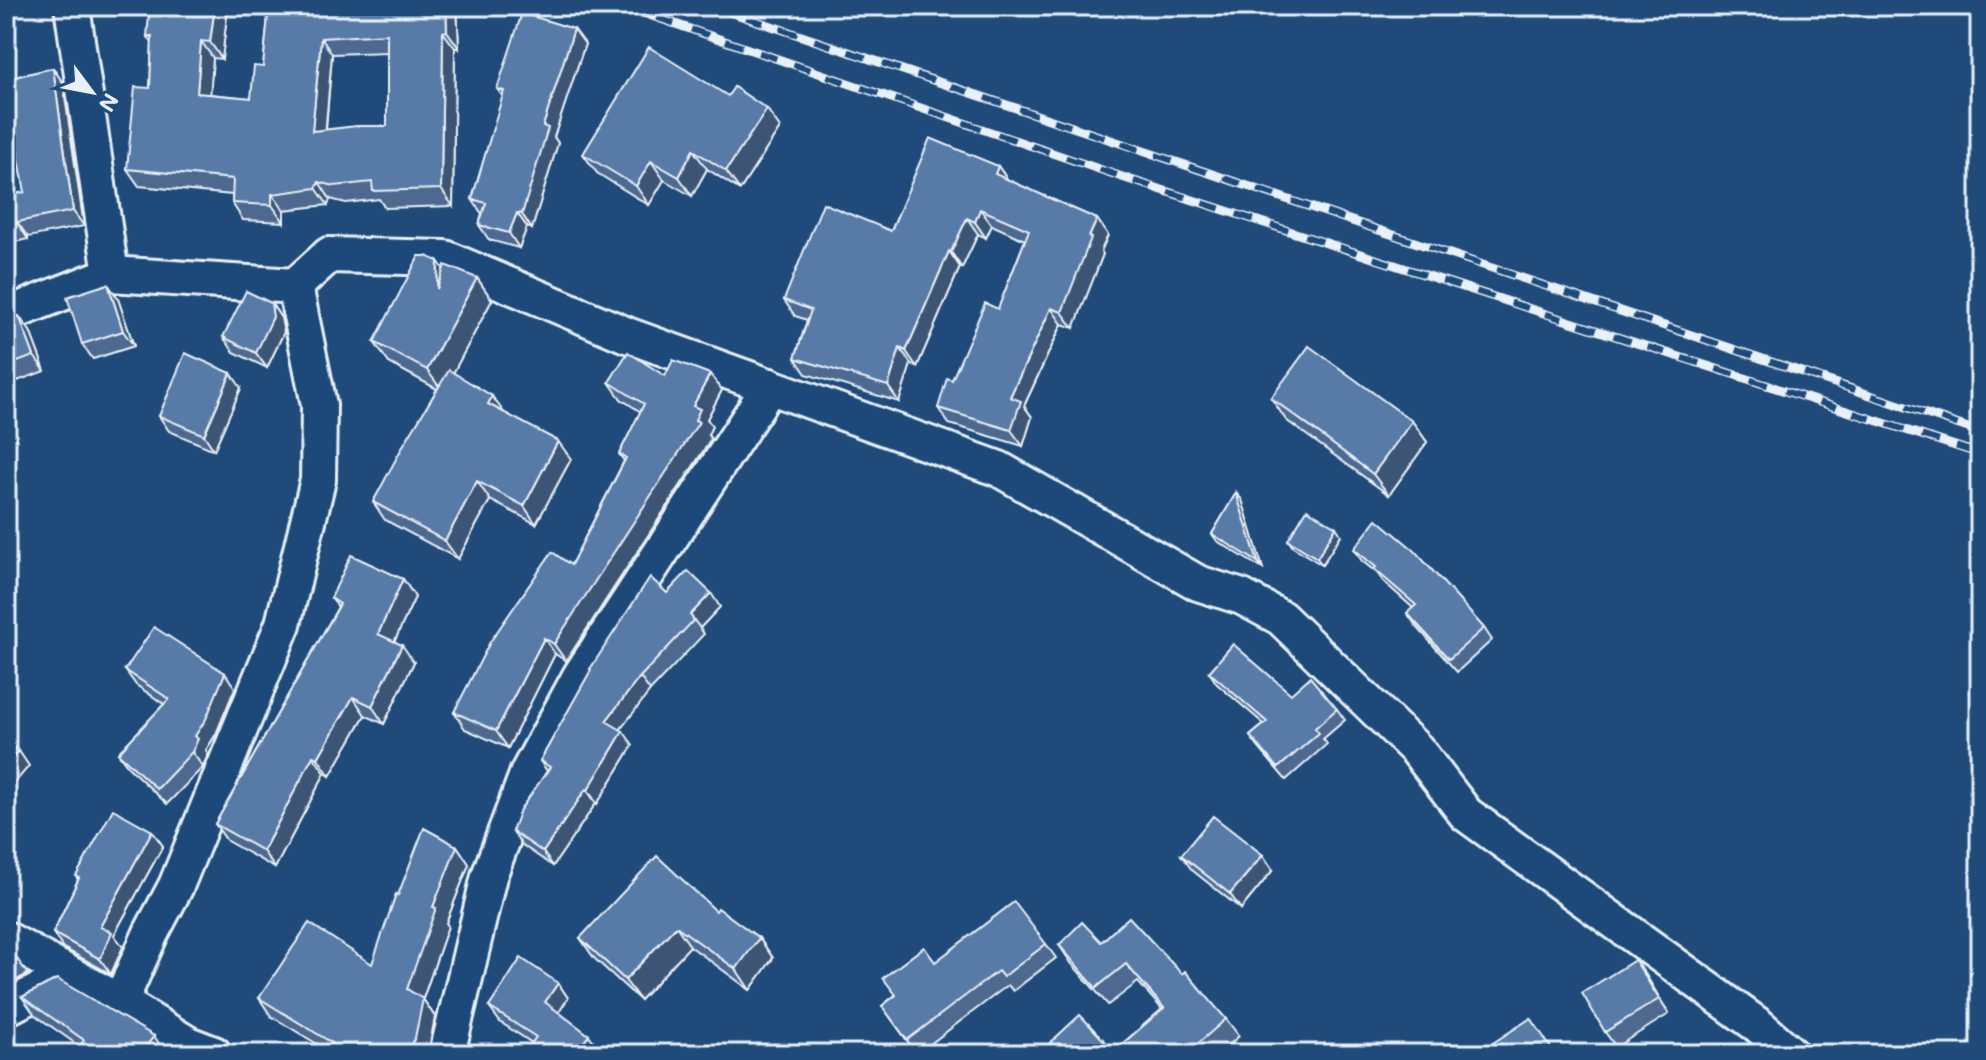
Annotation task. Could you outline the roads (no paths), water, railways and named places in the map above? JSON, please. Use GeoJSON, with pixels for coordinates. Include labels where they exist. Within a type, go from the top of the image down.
{"type":"FeatureCollection","features":[{"type":"Feature","properties":{"kind":"street"},"geometry":{"type":"LineString","coordinates":[[72,6],[111,274]]}},
{"type":"Feature","properties":{"kind":"street"},"geometry":{"type":"LineString","coordinates":[[6,315],[111,274],[295,286],[329,255],[445,258],[627,335],[999,469],[1198,583],[1242,597],[1281,618],[1417,750],[1466,814],[1759,1026],[1791,1054]]}},
{"type":"Feature","properties":{"kind":"street"},"geometry":{"type":"LineString","coordinates":[[120,1002],[176,886],[283,624],[318,480],[319,405],[295,286]]}},
{"type":"Feature","properties":{"kind":"street"},"geometry":{"type":"LineString","coordinates":[[447,1054],[489,876],[528,772],[580,676],[770,386]]}},
{"type":"Feature","properties":{"kind":"street"},"geometry":{"type":"LineString","coordinates":[[6,939],[188,1044],[214,1054]]}},
{"type":"Feature","properties":{"kind":"street"},"geometry":{"type":"LineString","coordinates":[[6,1008],[71,974]]}},
{"type":"Feature","properties":{"kind":"railway"},"geometry":{"type":"LineString","coordinates":[[623,6],[1125,178],[1980,454]]}},
{"type":"Feature","properties":{"kind":"railway"},"geometry":{"type":"LineString","coordinates":[[712,6],[1980,432]]}}]}
